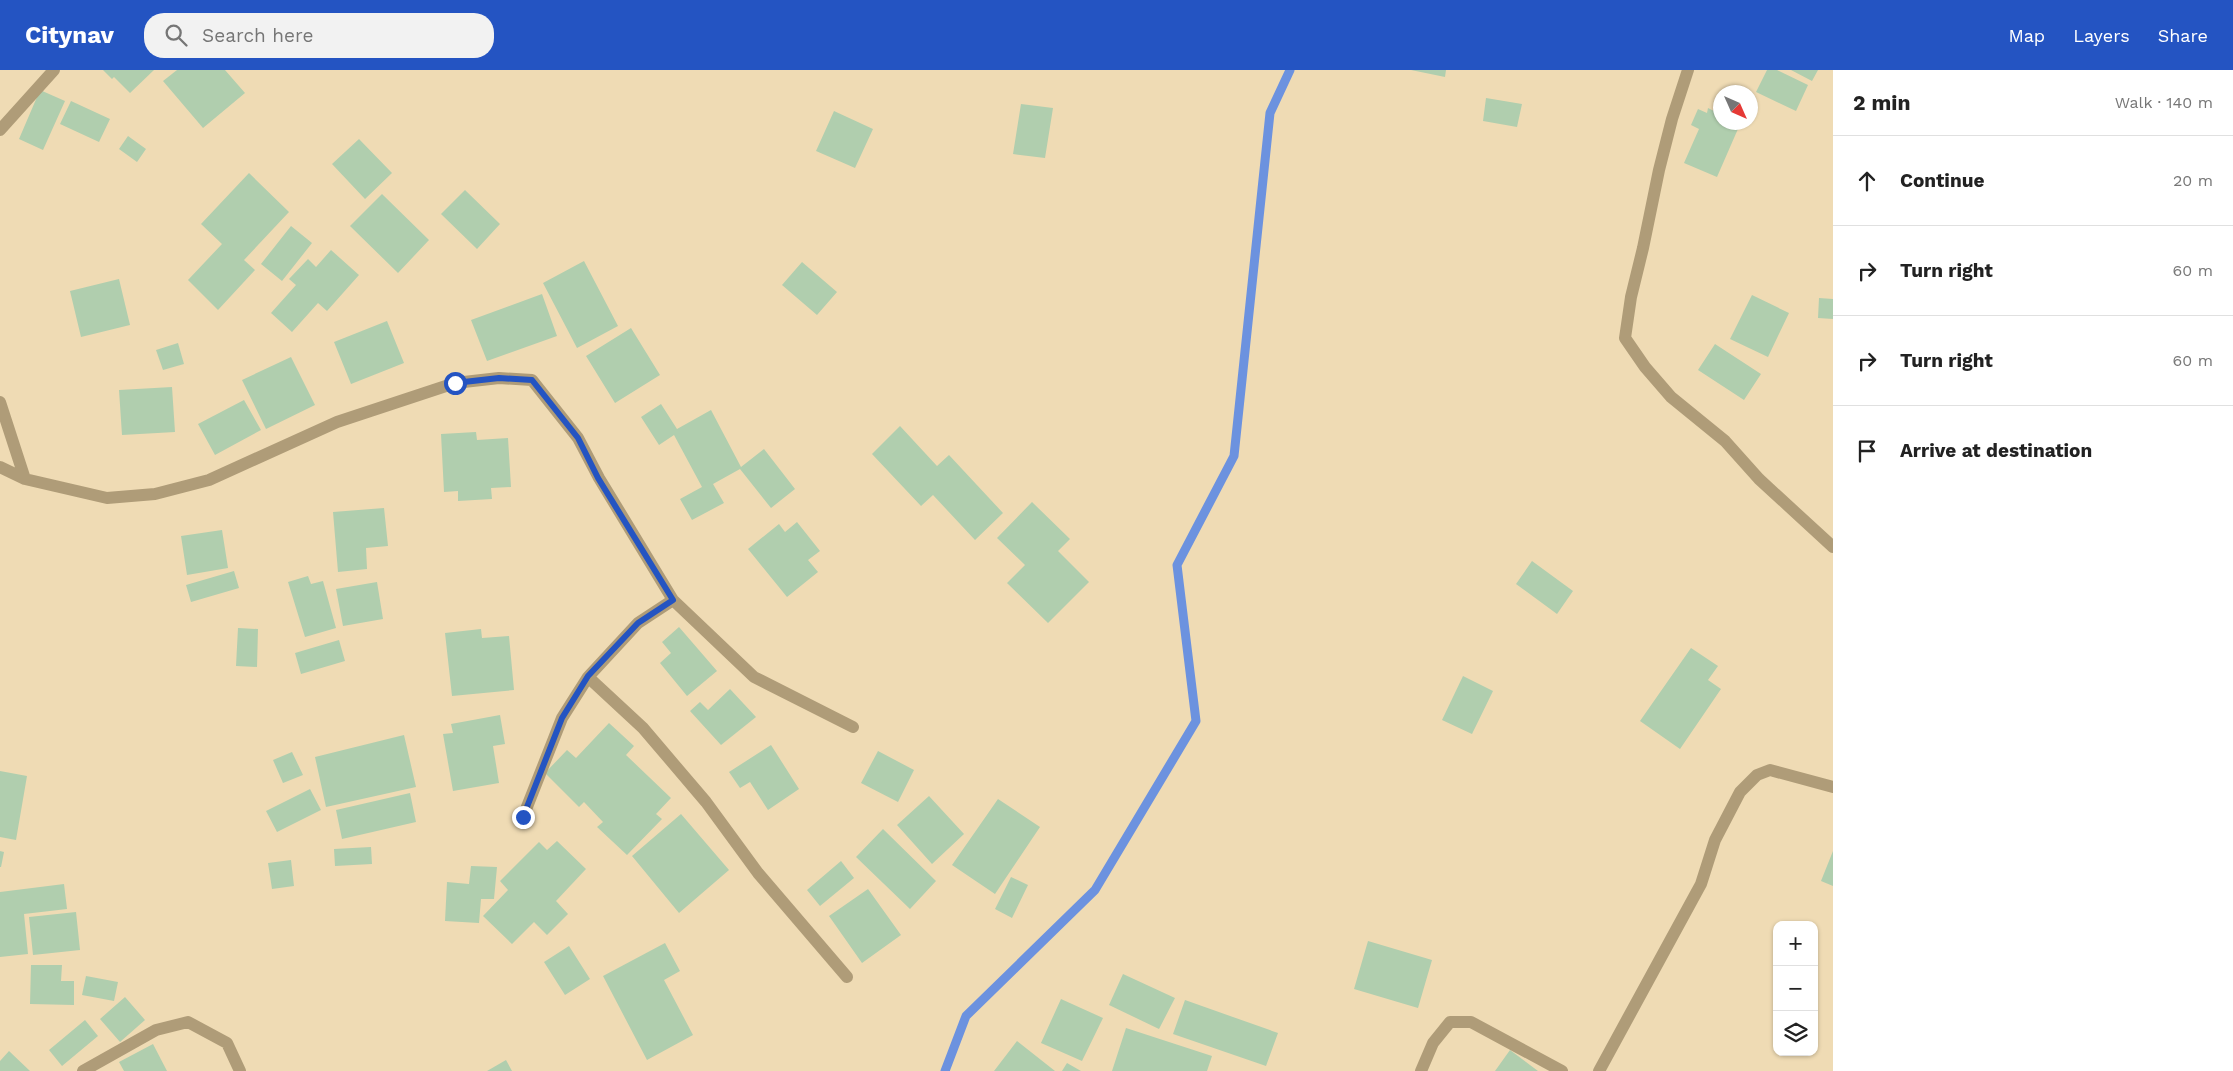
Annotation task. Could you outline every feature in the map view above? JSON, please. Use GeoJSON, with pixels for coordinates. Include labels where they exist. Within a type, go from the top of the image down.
{"type":"FeatureCollection","features":[{"type":"Feature","properties":{"kind":"street"},"geometry":{"type":"LineString","coordinates":[[0,130],[54,70]]}},
{"type":"Feature","properties":{"kind":"street"},"geometry":{"type":"LineString","coordinates":[[1688,70],[1672,118],[1658,170],[1643,248],[1631,297],[1625,338],[1645,367],[1671,397],[1725,441],[1760,479],[1833,547]]}},
{"type":"Feature","properties":{"kind":"street"},"geometry":{"type":"LineString","coordinates":[[0,467],[25,479],[107,498],[155,494],[209,480],[338,422],[455,383],[499,378],[532,380],[578,438],[598,478],[673,600],[754,677],[853,727]]}},
{"type":"Feature","properties":{"kind":"street"},"geometry":{"type":"LineString","coordinates":[[0,402],[25,479]]}},
{"type":"Feature","properties":{"kind":"street"},"geometry":{"type":"LineString","coordinates":[[523,817],[562,718],[588,676],[638,623],[673,600]]}},
{"type":"Feature","properties":{"kind":"street"},"geometry":{"type":"LineString","coordinates":[[588,676],[643,728],[706,802],[758,873],[846,977]]}},
{"type":"Feature","properties":{"kind":"street"},"geometry":{"type":"LineString","coordinates":[[1599,1071],[1701,884],[1715,840],[1740,792],[1757,775],[1770,770],[1833,787]]}},
{"type":"Feature","properties":{"kind":"street"},"geometry":{"type":"LineString","coordinates":[[83,1071],[156,1030],[188,1022],[227,1043],[240,1071]]}},
{"type":"Feature","properties":{"kind":"street"},"geometry":{"type":"LineString","coordinates":[[1421,1071],[1433,1043],[1450,1022],[1471,1022],[1562,1071]]}},
{"type":"Feature","properties":{"kind":"building"},"geometry":{"type":"Polygon","coordinates":[[[103,70],[154,70],[130,93],[114,77],[112,79],[103,70]]]}},
{"type":"Feature","properties":{"kind":"building"},"geometry":{"type":"Polygon","coordinates":[[[177,70],[225,70],[245,93],[203,128],[163,81],[177,70]]]}},
{"type":"Feature","properties":{"kind":"building"},"geometry":{"type":"Polygon","coordinates":[[[1411,70],[1446,70],[1445,77],[1411,70]]]}},
{"type":"Feature","properties":{"kind":"building"},"geometry":{"type":"Polygon","coordinates":[[[1767,70],[1777,70],[1808,85],[1796,111],[1758,93],[1758,88],[1767,70]]]}},
{"type":"Feature","properties":{"kind":"building"},"geometry":{"type":"Polygon","coordinates":[[[1791,70],[1818,70],[1812,81],[1791,70]]]}},
{"type":"Feature","properties":{"kind":"building"},"geometry":{"type":"Polygon","coordinates":[[[40,90],[65,101],[43,150],[19,139],[40,90]]]}},
{"type":"Feature","properties":{"kind":"building"},"geometry":{"type":"Polygon","coordinates":[[[1486,98],[1522,104],[1517,127],[1483,121],[1486,98]]]}},
{"type":"Feature","properties":{"kind":"building"},"geometry":{"type":"Polygon","coordinates":[[[71,101],[110,119],[99,142],[60,124],[71,101]]]}},
{"type":"Feature","properties":{"kind":"building"},"geometry":{"type":"Polygon","coordinates":[[[1021,104],[1053,108],[1045,158],[1013,154],[1021,104]]]}},
{"type":"Feature","properties":{"kind":"building"},"geometry":{"type":"Polygon","coordinates":[[[1708,108],[1713,110],[1713,130],[1738,130],[1717,177],[1684,163],[1699,129],[1691,125],[1698,109],[1707,113],[1708,108]]]}},
{"type":"Feature","properties":{"kind":"building"},"geometry":{"type":"Polygon","coordinates":[[[834,111],[873,129],[855,168],[816,151],[834,111]]]}},
{"type":"Feature","properties":{"kind":"building"},"geometry":{"type":"Polygon","coordinates":[[[128,136],[146,149],[137,162],[119,149],[128,136]]]}},
{"type":"Feature","properties":{"kind":"building"},"geometry":{"type":"Polygon","coordinates":[[[359,139],[392,173],[365,199],[332,164],[359,139]]]}},
{"type":"Feature","properties":{"kind":"building"},"geometry":{"type":"Polygon","coordinates":[[[249,173],[289,212],[244,260],[255,270],[218,310],[188,280],[222,244],[201,224],[249,173]]]}},
{"type":"Feature","properties":{"kind":"building"},"geometry":{"type":"Polygon","coordinates":[[[465,190],[500,224],[477,249],[441,214],[465,190]]]}},
{"type":"Feature","properties":{"kind":"building"},"geometry":{"type":"Polygon","coordinates":[[[382,194],[429,240],[398,273],[350,226],[382,194]]]}},
{"type":"Feature","properties":{"kind":"building"},"geometry":{"type":"Polygon","coordinates":[[[291,226],[312,243],[282,281],[261,264],[291,226]]]}},
{"type":"Feature","properties":{"kind":"building"},"geometry":{"type":"Polygon","coordinates":[[[331,250],[359,275],[327,311],[318,303],[292,332],[271,313],[296,285],[289,279],[308,259],[316,267],[331,250]]]}},
{"type":"Feature","properties":{"kind":"building"},"geometry":{"type":"Polygon","coordinates":[[[584,261],[618,326],[577,348],[543,283],[584,261]]]}},
{"type":"Feature","properties":{"kind":"building"},"geometry":{"type":"Polygon","coordinates":[[[802,262],[837,292],[817,315],[782,285],[802,262]]]}},
{"type":"Feature","properties":{"kind":"building"},"geometry":{"type":"Polygon","coordinates":[[[119,279],[130,325],[81,337],[70,291],[119,279]]]}},
{"type":"Feature","properties":{"kind":"building"},"geometry":{"type":"Polygon","coordinates":[[[542,294],[557,336],[487,361],[471,320],[542,294]]]}},
{"type":"Feature","properties":{"kind":"building"},"geometry":{"type":"Polygon","coordinates":[[[1752,295],[1789,313],[1768,357],[1730,339],[1752,295]]]}},
{"type":"Feature","properties":{"kind":"building"},"geometry":{"type":"Polygon","coordinates":[[[1819,298],[1833,299],[1833,319],[1818,318],[1819,298]]]}},
{"type":"Feature","properties":{"kind":"building"},"geometry":{"type":"Polygon","coordinates":[[[387,321],[404,363],[351,384],[334,342],[387,321]]]}},
{"type":"Feature","properties":{"kind":"building"},"geometry":{"type":"Polygon","coordinates":[[[631,328],[660,375],[615,403],[586,356],[631,328]]]}},
{"type":"Feature","properties":{"kind":"building"},"geometry":{"type":"Polygon","coordinates":[[[178,343],[184,364],[163,370],[156,350],[178,343]]]}},
{"type":"Feature","properties":{"kind":"building"},"geometry":{"type":"Polygon","coordinates":[[[1715,344],[1761,374],[1744,400],[1698,370],[1715,344]]]}},
{"type":"Feature","properties":{"kind":"building"},"geometry":{"type":"Polygon","coordinates":[[[291,357],[315,405],[266,429],[242,380],[291,357]]]}},
{"type":"Feature","properties":{"kind":"building"},"geometry":{"type":"Polygon","coordinates":[[[172,387],[175,432],[122,435],[119,390],[172,387]]]}},
{"type":"Feature","properties":{"kind":"building"},"geometry":{"type":"Polygon","coordinates":[[[244,400],[261,430],[215,455],[198,424],[244,400]]]}},
{"type":"Feature","properties":{"kind":"building"},"geometry":{"type":"Polygon","coordinates":[[[661,404],[677,429],[711,410],[741,467],[764,449],[795,489],[771,508],[740,469],[713,484],[724,503],[692,520],[680,499],[702,487],[674,435],[659,445],[641,417],[661,404]]]}},
{"type":"Feature","properties":{"kind":"building"},"geometry":{"type":"Polygon","coordinates":[[[900,426],[937,466],[949,455],[1003,513],[975,540],[933,495],[921,506],[872,454],[900,426]]]}},
{"type":"Feature","properties":{"kind":"building"},"geometry":{"type":"Polygon","coordinates":[[[476,432],[477,440],[508,438],[511,487],[491,488],[492,499],[458,501],[458,491],[444,492],[441,434],[476,432]]]}},
{"type":"Feature","properties":{"kind":"building"},"geometry":{"type":"Polygon","coordinates":[[[1032,502],[1070,539],[1058,551],[1089,582],[1048,623],[1007,583],[1025,565],[997,538],[1032,502]]]}},
{"type":"Feature","properties":{"kind":"building"},"geometry":{"type":"Polygon","coordinates":[[[384,508],[388,546],[366,548],[367,569],[338,572],[333,512],[384,508]]]}},
{"type":"Feature","properties":{"kind":"building"},"geometry":{"type":"Polygon","coordinates":[[[797,522],[820,551],[808,560],[818,572],[787,597],[748,549],[779,524],[785,532],[797,522]]]}},
{"type":"Feature","properties":{"kind":"building"},"geometry":{"type":"Polygon","coordinates":[[[222,530],[228,568],[187,575],[181,536],[222,530]]]}},
{"type":"Feature","properties":{"kind":"building"},"geometry":{"type":"Polygon","coordinates":[[[1532,561],[1573,591],[1557,614],[1516,584],[1532,561]]]}},
{"type":"Feature","properties":{"kind":"building"},"geometry":{"type":"Polygon","coordinates":[[[234,571],[239,588],[191,602],[186,585],[234,571]]]}},
{"type":"Feature","properties":{"kind":"building"},"geometry":{"type":"Polygon","coordinates":[[[308,576],[311,584],[323,581],[336,628],[305,637],[288,582],[308,576]]]}},
{"type":"Feature","properties":{"kind":"building"},"geometry":{"type":"Polygon","coordinates":[[[377,582],[383,619],[343,626],[336,589],[377,582]]]}},
{"type":"Feature","properties":{"kind":"building"},"geometry":{"type":"Polygon","coordinates":[[[679,627],[717,671],[687,696],[660,663],[671,653],[662,642],[679,627]]]}},
{"type":"Feature","properties":{"kind":"building"},"geometry":{"type":"Polygon","coordinates":[[[238,628],[258,629],[257,667],[236,666],[238,628]]]}},
{"type":"Feature","properties":{"kind":"building"},"geometry":{"type":"Polygon","coordinates":[[[481,629],[482,638],[509,636],[514,690],[452,696],[445,633],[481,629]]]}},
{"type":"Feature","properties":{"kind":"building"},"geometry":{"type":"Polygon","coordinates":[[[339,640],[345,661],[301,674],[295,653],[339,640]]]}},
{"type":"Feature","properties":{"kind":"building"},"geometry":{"type":"Polygon","coordinates":[[[1691,648],[1718,666],[1708,680],[1721,689],[1680,749],[1640,721],[1691,648]]]}},
{"type":"Feature","properties":{"kind":"building"},"geometry":{"type":"Polygon","coordinates":[[[1463,676],[1493,691],[1472,734],[1442,720],[1463,676]]]}},
{"type":"Feature","properties":{"kind":"building"},"geometry":{"type":"Polygon","coordinates":[[[730,689],[756,717],[721,745],[690,711],[700,702],[708,710],[730,689]]]}},
{"type":"Feature","properties":{"kind":"building"},"geometry":{"type":"Polygon","coordinates":[[[500,715],[505,744],[493,746],[499,783],[453,791],[443,734],[453,733],[451,724],[500,715]]]}},
{"type":"Feature","properties":{"kind":"building"},"geometry":{"type":"Polygon","coordinates":[[[609,723],[634,746],[626,755],[671,798],[656,814],[662,819],[627,855],[597,827],[603,822],[584,802],[579,807],[545,773],[567,750],[576,758],[609,723]]]}},
{"type":"Feature","properties":{"kind":"building"},"geometry":{"type":"Polygon","coordinates":[[[404,735],[416,787],[326,807],[315,757],[404,735]]]}},
{"type":"Feature","properties":{"kind":"building"},"geometry":{"type":"Polygon","coordinates":[[[771,745],[799,789],[768,810],[750,782],[740,788],[729,772],[771,745]]]}},
{"type":"Feature","properties":{"kind":"building"},"geometry":{"type":"Polygon","coordinates":[[[878,751],[914,770],[898,802],[861,783],[878,751]]]}},
{"type":"Feature","properties":{"kind":"building"},"geometry":{"type":"Polygon","coordinates":[[[292,752],[303,775],[283,783],[273,760],[292,752]]]}},
{"type":"Feature","properties":{"kind":"building"},"geometry":{"type":"Polygon","coordinates":[[[0,771],[27,776],[16,840],[0,837],[0,771]]]}},
{"type":"Feature","properties":{"kind":"building"},"geometry":{"type":"Polygon","coordinates":[[[310,789],[321,810],[277,832],[266,811],[310,789]]]}},
{"type":"Feature","properties":{"kind":"building"},"geometry":{"type":"Polygon","coordinates":[[[410,793],[416,822],[342,839],[336,810],[410,793]]]}},
{"type":"Feature","properties":{"kind":"building"},"geometry":{"type":"Polygon","coordinates":[[[929,796],[964,834],[932,864],[897,825],[929,796]]]}},
{"type":"Feature","properties":{"kind":"building"},"geometry":{"type":"Polygon","coordinates":[[[998,799],[1040,827],[995,894],[952,865],[998,799]]]}},
{"type":"Feature","properties":{"kind":"building"},"geometry":{"type":"Polygon","coordinates":[[[681,814],[729,870],[679,913],[632,856],[681,814]]]}},
{"type":"Feature","properties":{"kind":"building"},"geometry":{"type":"Polygon","coordinates":[[[883,829],[936,881],[910,909],[856,857],[883,829]]]}},
{"type":"Feature","properties":{"kind":"building"},"geometry":{"type":"Polygon","coordinates":[[[557,841],[586,869],[556,901],[568,914],[547,935],[534,922],[512,944],[483,916],[508,890],[500,881],[539,842],[547,850],[557,841]]]}},
{"type":"Feature","properties":{"kind":"building"},"geometry":{"type":"Polygon","coordinates":[[[371,847],[372,864],[335,866],[334,849],[371,847]]]}},
{"type":"Feature","properties":{"kind":"building"},"geometry":{"type":"Polygon","coordinates":[[[0,851],[4,852],[1,867],[0,867],[0,851]]]}},
{"type":"Feature","properties":{"kind":"building"},"geometry":{"type":"Polygon","coordinates":[[[1833,851],[1833,886],[1821,881],[1833,851]]]}},
{"type":"Feature","properties":{"kind":"building"},"geometry":{"type":"Polygon","coordinates":[[[291,860],[294,886],[272,889],[268,863],[291,860]]]}},
{"type":"Feature","properties":{"kind":"building"},"geometry":{"type":"Polygon","coordinates":[[[841,861],[854,878],[820,906],[807,890],[841,861]]]}},
{"type":"Feature","properties":{"kind":"building"},"geometry":{"type":"Polygon","coordinates":[[[471,866],[497,867],[494,899],[481,899],[479,923],[445,921],[447,882],[469,884],[471,866]]]}},
{"type":"Feature","properties":{"kind":"building"},"geometry":{"type":"Polygon","coordinates":[[[1011,877],[1028,885],[1012,918],[995,909],[1011,877]]]}},
{"type":"Feature","properties":{"kind":"building"},"geometry":{"type":"Polygon","coordinates":[[[64,884],[67,909],[24,914],[28,954],[0,957],[0,892],[64,884]]]}},
{"type":"Feature","properties":{"kind":"building"},"geometry":{"type":"Polygon","coordinates":[[[868,889],[901,935],[862,963],[829,916],[868,889]]]}},
{"type":"Feature","properties":{"kind":"building"},"geometry":{"type":"Polygon","coordinates":[[[76,912],[80,950],[33,955],[29,917],[76,912]]]}},
{"type":"Feature","properties":{"kind":"building"},"geometry":{"type":"Polygon","coordinates":[[[1368,941],[1432,960],[1418,1008],[1354,989],[1368,941]]]}},
{"type":"Feature","properties":{"kind":"building"},"geometry":{"type":"Polygon","coordinates":[[[665,943],[680,971],[664,980],[693,1035],[647,1060],[603,976],[665,943]]]}},
{"type":"Feature","properties":{"kind":"building"},"geometry":{"type":"Polygon","coordinates":[[[569,946],[590,979],[565,995],[544,962],[569,946]]]}},
{"type":"Feature","properties":{"kind":"building"},"geometry":{"type":"Polygon","coordinates":[[[31,965],[62,965],[61,981],[74,981],[74,1005],[30,1004],[31,965]]]}},
{"type":"Feature","properties":{"kind":"building"},"geometry":{"type":"Polygon","coordinates":[[[1123,974],[1175,998],[1159,1029],[1109,1005],[1123,974]]]}},
{"type":"Feature","properties":{"kind":"building"},"geometry":{"type":"Polygon","coordinates":[[[86,976],[118,982],[114,1001],[82,995],[86,976]]]}},
{"type":"Feature","properties":{"kind":"building"},"geometry":{"type":"Polygon","coordinates":[[[125,997],[145,1020],[120,1042],[100,1019],[125,997]]]}},
{"type":"Feature","properties":{"kind":"building"},"geometry":{"type":"Polygon","coordinates":[[[1061,999],[1103,1018],[1082,1061],[1041,1043],[1061,999]]]}},
{"type":"Feature","properties":{"kind":"building"},"geometry":{"type":"Polygon","coordinates":[[[1185,1000],[1278,1033],[1266,1066],[1173,1034],[1185,1000]]]}},
{"type":"Feature","properties":{"kind":"building"},"geometry":{"type":"Polygon","coordinates":[[[85,1020],[98,1036],[62,1066],[49,1050],[85,1020]]]}},
{"type":"Feature","properties":{"kind":"building"},"geometry":{"type":"Polygon","coordinates":[[[1126,1028],[1212,1056],[1207,1071],[1112,1071],[1126,1028]]]}},
{"type":"Feature","properties":{"kind":"building"},"geometry":{"type":"Polygon","coordinates":[[[1017,1041],[1055,1071],[994,1071],[1017,1041]]]}},
{"type":"Feature","properties":{"kind":"building"},"geometry":{"type":"Polygon","coordinates":[[[153,1044],[167,1071],[124,1071],[119,1062],[153,1044]]]}},
{"type":"Feature","properties":{"kind":"building"},"geometry":{"type":"Polygon","coordinates":[[[1510,1050],[1538,1071],[1495,1071],[1510,1050]]]}},
{"type":"Feature","properties":{"kind":"building"},"geometry":{"type":"Polygon","coordinates":[[[9,1051],[30,1071],[0,1071],[0,1061],[9,1051]]]}},
{"type":"Feature","properties":{"kind":"building"},"geometry":{"type":"Polygon","coordinates":[[[506,1060],[512,1071],[487,1071],[506,1060]]]}},
{"type":"Feature","properties":{"kind":"building"},"geometry":{"type":"Polygon","coordinates":[[[1067,1063],[1081,1071],[1062,1071],[1067,1063]]]}},
{"type":"Feature","properties":{"kind":"waterway"},"geometry":{"type":"LineString","coordinates":[[945,1071],[966,1016],[1095,890],[1196,721],[1177,565],[1234,456],[1270,113],[1290,70]]}},
{"type":"Feature","properties":{"kind":"route"},"geometry":{"type":"LineString","coordinates":[[455,383],[499,378],[532,380],[578,438],[598,478],[673,600],[638,623],[588,676],[562,718],[523,817]]}}]}
